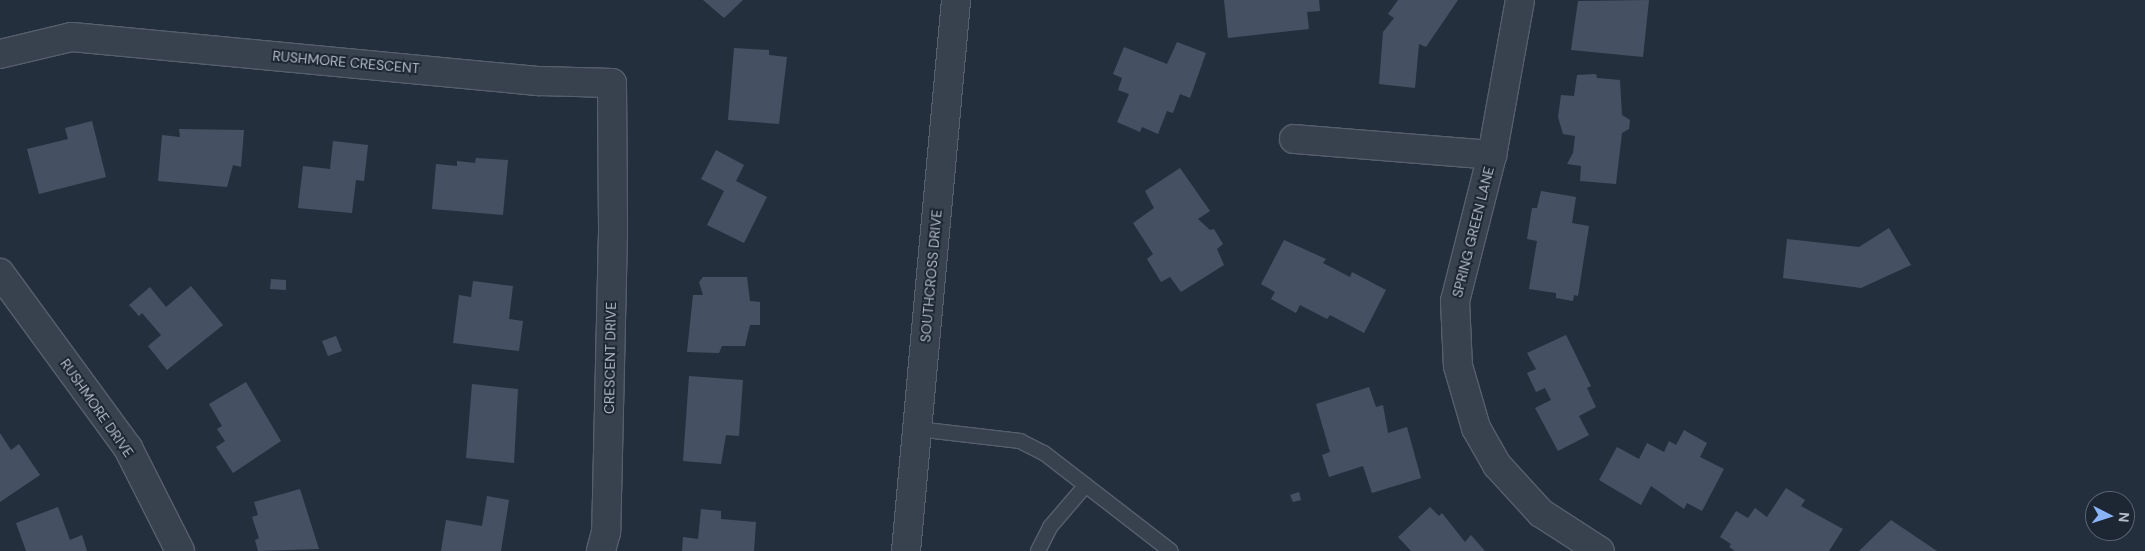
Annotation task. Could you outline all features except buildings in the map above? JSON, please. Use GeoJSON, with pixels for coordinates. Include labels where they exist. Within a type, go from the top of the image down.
{"type":"FeatureCollection","features":[{"type":"Feature","properties":{"kind":"street","name":"SOUTHCROSS DRIVE"},"geometry":{"type":"LineString","coordinates":[[906,551],[956,0]]}},
{"type":"Feature","properties":{"kind":"street","name":"SPRING GREEN LANE"},"geometry":{"type":"LineString","coordinates":[[1520,0],[1492,155],[1455,301],[1457,359],[1469,408],[1486,447],[1527,499],[1558,527],[1600,551]]}},
{"type":"Feature","properties":{"kind":"street","name":"RUSHMORE CRESCENT"},"geometry":{"type":"LineString","coordinates":[[0,54],[72,37],[540,80],[612,83],[611,165]]}},
{"type":"Feature","properties":{"kind":"street","name":"SPRING GREEN LANE"},"geometry":{"type":"LineString","coordinates":[[1294,139],[1492,155]]}},
{"type":"Feature","properties":{"kind":"street","name":"CRESCENT DRIVE"},"geometry":{"type":"LineString","coordinates":[[601,551],[606,522],[613,232],[611,165]]}},
{"type":"Feature","properties":{"kind":"street","name":"RUSHMORE DRIVE"},"geometry":{"type":"LineString","coordinates":[[0,273],[128,448],[180,551]]}},
{"type":"Feature","properties":{"kind":"lane"},"geometry":{"type":"LineString","coordinates":[[917,429],[1020,441],[1044,453],[1171,551]]}},
{"type":"Feature","properties":{"kind":"lane"},"geometry":{"type":"LineString","coordinates":[[1038,551],[1050,527],[1086,485]]}}]}
